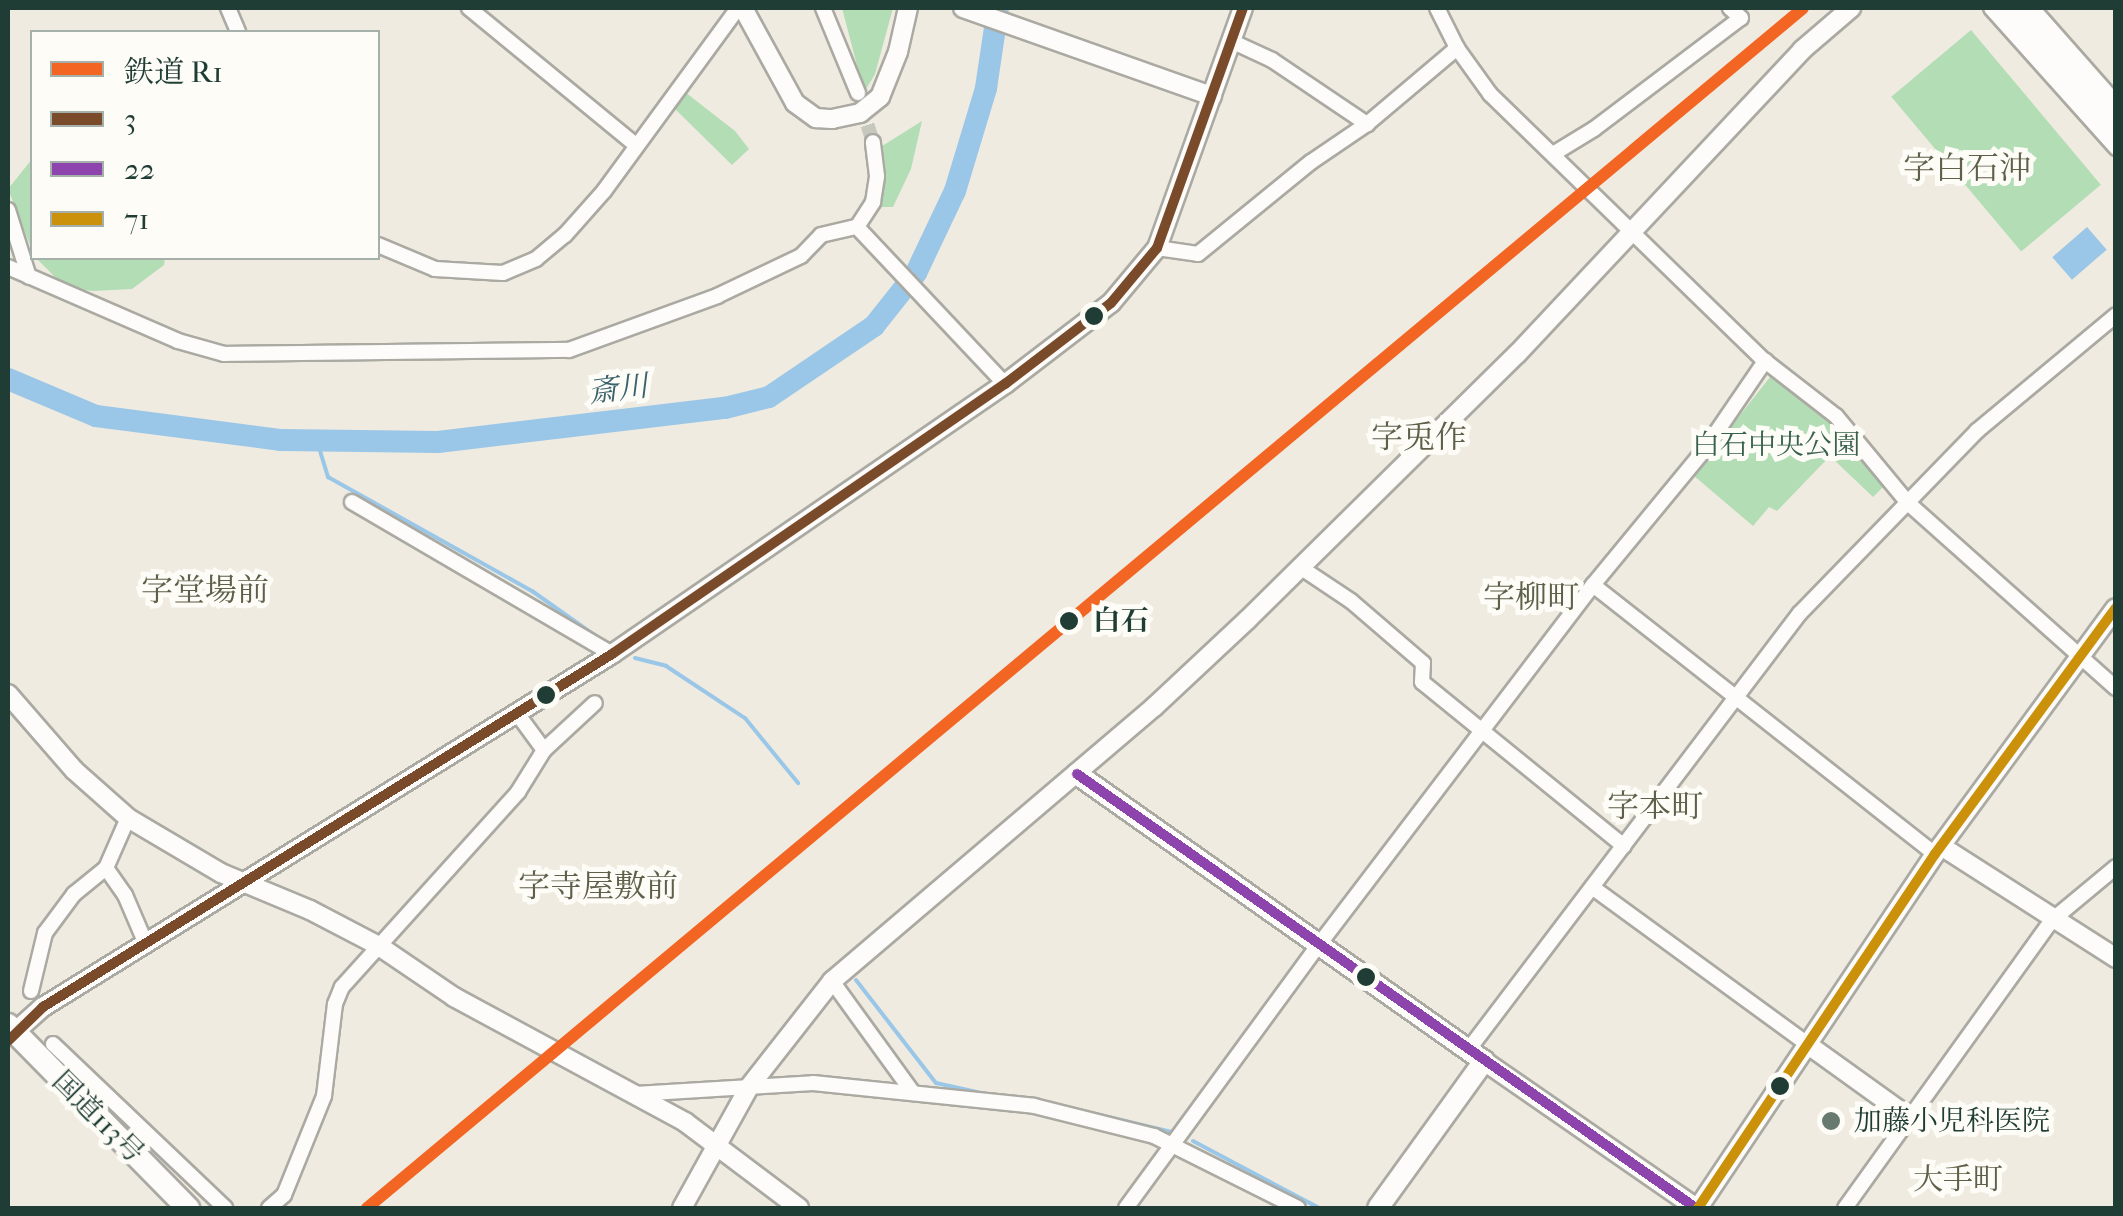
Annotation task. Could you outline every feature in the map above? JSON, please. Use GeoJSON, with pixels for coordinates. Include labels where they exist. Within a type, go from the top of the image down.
{"type":"FeatureCollection","features":[{"type":"Feature","properties":{"kind":"main road"},"geometry":{"type":"LineString","coordinates":[[2010,8],[2116,126]]}},
{"type":"Feature","properties":{"kind":"main road"},"geometry":{"type":"LineString","coordinates":[[1077,774],[1477,1055],[1378,1208]]}},
{"type":"Feature","properties":{"kind":"main road","name":"国道113号"},"geometry":{"type":"LineString","coordinates":[[10,1033],[188,1208]]}},
{"type":"Feature","properties":{"kind":"street"},"geometry":{"type":"LineString","coordinates":[[469,8],[636,144]]}},
{"type":"Feature","properties":{"kind":"street"},"geometry":{"type":"LineString","coordinates":[[380,247],[436,269],[502,273],[518,269],[565,236],[741,8],[795,102],[816,118],[832,119],[860,113],[880,97],[898,52],[908,8]]}},
{"type":"Feature","properties":{"kind":"street"},"geometry":{"type":"LineString","coordinates":[[824,8],[858,93]]}},
{"type":"Feature","properties":{"kind":"street"},"geometry":{"type":"LineString","coordinates":[[963,8],[1212,96]]}},
{"type":"Feature","properties":{"kind":"street"},"geometry":{"type":"LineString","coordinates":[[10,1033],[36,1012],[519,716],[1005,384],[1110,303],[1157,248],[1243,8]]}},
{"type":"Feature","properties":{"kind":"street"},"geometry":{"type":"LineString","coordinates":[[1437,8],[1457,48],[1490,94],[1765,361],[1836,416],[1908,503],[2116,688]]}},
{"type":"Feature","properties":{"kind":"street"},"geometry":{"type":"LineString","coordinates":[[1553,154],[1594,129],[1740,18],[1730,8]]}},
{"type":"Feature","properties":{"kind":"street"},"geometry":{"type":"LineString","coordinates":[[682,1208],[749,1087],[832,980],[1164,698],[1517,354],[1802,50],[1851,8]]}},
{"type":"Feature","properties":{"kind":"street"},"geometry":{"type":"LineString","coordinates":[[1991,8],[2116,148]]}},
{"type":"Feature","properties":{"kind":"street"},"geometry":{"type":"LineString","coordinates":[[2032,8],[2116,103]]}},
{"type":"Feature","properties":{"kind":"street"},"geometry":{"type":"LineString","coordinates":[[1231,40],[1272,60],[1368,124]]}},
{"type":"Feature","properties":{"kind":"street"},"geometry":{"type":"LineString","coordinates":[[1157,248],[1198,254],[1311,162],[1368,124],[1457,48]]}},
{"type":"Feature","properties":{"kind":"street"},"geometry":{"type":"LineString","coordinates":[[8,267],[178,341],[224,354],[569,350],[717,296],[801,256],[821,235],[856,227],[874,202],[877,176],[873,142]]}},
{"type":"Feature","properties":{"kind":"street"},"geometry":{"type":"LineString","coordinates":[[8,210],[29,277]]}},
{"type":"Feature","properties":{"kind":"street"},"geometry":{"type":"LineString","coordinates":[[856,227],[1005,384]]}},
{"type":"Feature","properties":{"kind":"street"},"geometry":{"type":"LineString","coordinates":[[2116,316],[1976,431],[1800,614],[1592,888],[1477,1055],[1697,1208],[1938,850],[2116,608]]}},
{"type":"Feature","properties":{"kind":"street"},"geometry":{"type":"LineString","coordinates":[[1126,1208],[1320,942],[1593,585],[1704,450],[1765,361]]}},
{"type":"Feature","properties":{"kind":"street"},"geometry":{"type":"LineString","coordinates":[[352,502],[612,654]]}},
{"type":"Feature","properties":{"kind":"street"},"geometry":{"type":"LineString","coordinates":[[1300,566],[1351,601],[1423,663],[1422,682],[1624,846]]}},
{"type":"Feature","properties":{"kind":"street"},"geometry":{"type":"LineString","coordinates":[[1593,585],[1735,699],[1938,850],[2116,958]]}},
{"type":"Feature","properties":{"kind":"street"},"geometry":{"type":"LineString","coordinates":[[8,694],[74,770],[128,818],[246,884],[310,910],[379,946],[454,998],[634,1094],[715,1144],[786,1205]]}},
{"type":"Feature","properties":{"kind":"street"},"geometry":{"type":"LineString","coordinates":[[269,1208],[284,1195],[324,1096],[336,1004],[342,987],[518,792],[544,750],[596,704]]}},
{"type":"Feature","properties":{"kind":"street"},"geometry":{"type":"LineString","coordinates":[[519,716],[544,750]]}},
{"type":"Feature","properties":{"kind":"street"},"geometry":{"type":"LineString","coordinates":[[31,990],[45,933],[74,894],[106,868],[128,818]]}},
{"type":"Feature","properties":{"kind":"street"},"geometry":{"type":"LineString","coordinates":[[1844,1208],[2052,921],[2116,867]]}},
{"type":"Feature","properties":{"kind":"street"},"geometry":{"type":"LineString","coordinates":[[106,868],[125,895],[146,944]]}},
{"type":"Feature","properties":{"kind":"street"},"geometry":{"type":"LineString","coordinates":[[1592,888],[1910,1118]]}},
{"type":"Feature","properties":{"kind":"street"},"geometry":{"type":"LineString","coordinates":[[832,980],[914,1093]]}},
{"type":"Feature","properties":{"kind":"street"},"geometry":{"type":"LineString","coordinates":[[53,1044],[226,1208]]}},
{"type":"Feature","properties":{"kind":"street"},"geometry":{"type":"LineString","coordinates":[[634,1094],[813,1083],[1067,1112],[1173,1144],[1298,1208]]}},
{"type":"Feature","properties":{"kind":"green space"},"geometry":{"type":"Polygon","coordinates":[[[842,8],[893,8],[875,74],[865,91],[859,88],[860,77],[842,8]]]}},
{"type":"Feature","properties":{"kind":"green space"},"geometry":{"type":"Polygon","coordinates":[[[1971,30],[2101,185],[2021,252],[1891,97],[1971,30]]]}},
{"type":"Feature","properties":{"kind":"green space"},"geometry":{"type":"Polygon","coordinates":[[[685,92],[735,131],[749,149],[732,165],[673,107],[685,92]]]}},
{"type":"Feature","properties":{"kind":"green space"},"geometry":{"type":"Polygon","coordinates":[[[922,121],[911,169],[893,207],[879,207],[883,172],[879,148],[922,121]]]}},
{"type":"Feature","properties":{"kind":"green space"},"geometry":{"type":"Polygon","coordinates":[[[30,162],[30,245],[8,189],[30,162]]]}},
{"type":"Feature","properties":{"kind":"green space"},"geometry":{"type":"Polygon","coordinates":[[[38,260],[165,260],[164,265],[132,289],[66,288],[38,260]]]}},
{"type":"Feature","properties":{"kind":"green space","name":"白石中央公園"},"geometry":{"type":"Polygon","coordinates":[[[1781,373],[1894,476],[1873,497],[1830,456],[1777,511],[1769,507],[1753,526],[1693,475],[1770,377],[1781,373]]]}},
{"type":"Feature","properties":{"kind":"water"},"geometry":{"type":"Polygon","coordinates":[[[2087,227],[2107,250],[2072,280],[2052,257],[2087,227]]]}},
{"type":"Feature","properties":{"kind":"waterway","name":"斎川"},"geometry":{"type":"LineString","coordinates":[[8,379],[96,416],[281,440],[438,442],[725,408],[769,397],[874,326],[916,273],[955,191],[986,88],[998,8]]}},
{"type":"Feature","properties":{"kind":"waterway"},"geometry":{"type":"LineString","coordinates":[[317,441],[328,477],[532,591],[603,641]]}},
{"type":"Feature","properties":{"kind":"waterway"},"geometry":{"type":"LineString","coordinates":[[635,658],[666,666],[745,718],[798,783]]}},
{"type":"Feature","properties":{"kind":"waterway"},"geometry":{"type":"LineString","coordinates":[[856,980],[936,1083],[986,1094]]}},
{"type":"Feature","properties":{"kind":"waterway"},"geometry":{"type":"LineString","coordinates":[[1045,1102],[1172,1132]]}},
{"type":"Feature","properties":{"kind":"waterway"},"geometry":{"type":"LineString","coordinates":[[1193,1141],[1319,1208]]}},
{"type":"Feature","properties":{"kind":"tunnel"},"geometry":{"type":"LineString","coordinates":[[861,105],[873,142]]}},
{"type":"Feature","properties":{"kind":"rail line","name":"R1"},"geometry":{"type":"LineString","coordinates":[[367,1208],[1803,8]]}},
{"type":"Feature","properties":{"kind":"transit line","name":"3"},"geometry":{"type":"LineString","coordinates":[[8,1041],[43,1007],[612,654],[1005,384],[1111,303],[1157,248],[1243,8]]}},
{"type":"Feature","properties":{"kind":"transit line","name":"71"},"geometry":{"type":"LineString","coordinates":[[1698,1208],[1935,854],[2116,608]]}},
{"type":"Feature","properties":{"kind":"transit line","name":"22"},"geometry":{"type":"LineString","coordinates":[[1077,774],[1696,1208]]}},
{"type":"Feature","properties":{"kind":"place","name":"白石"},"geometry":{"type":"Point","coordinates":[1069,621]}},
{"type":"Feature","properties":{"kind":"place","name":"加藤小児科医院"},"geometry":{"type":"Point","coordinates":[1831,1121]}},
{"type":"Feature","properties":{"kind":"district","name":"字白石沖"},"geometry":{"type":"Point","coordinates":[1967,169]}},
{"type":"Feature","properties":{"kind":"district","name":"字兎作"},"geometry":{"type":"Point","coordinates":[1419,438]}},
{"type":"Feature","properties":{"kind":"district","name":"字堂場前"},"geometry":{"type":"Point","coordinates":[205,591]}},
{"type":"Feature","properties":{"kind":"district","name":"字柳町"},"geometry":{"type":"Point","coordinates":[1531,598]}},
{"type":"Feature","properties":{"kind":"district","name":"字本町"},"geometry":{"type":"Point","coordinates":[1655,807]}},
{"type":"Feature","properties":{"kind":"district","name":"字寺屋敷前"},"geometry":{"type":"Point","coordinates":[598,887]}},
{"type":"Feature","properties":{"kind":"district","name":"大手町"},"geometry":{"type":"Point","coordinates":[1958,1180]}}]}
